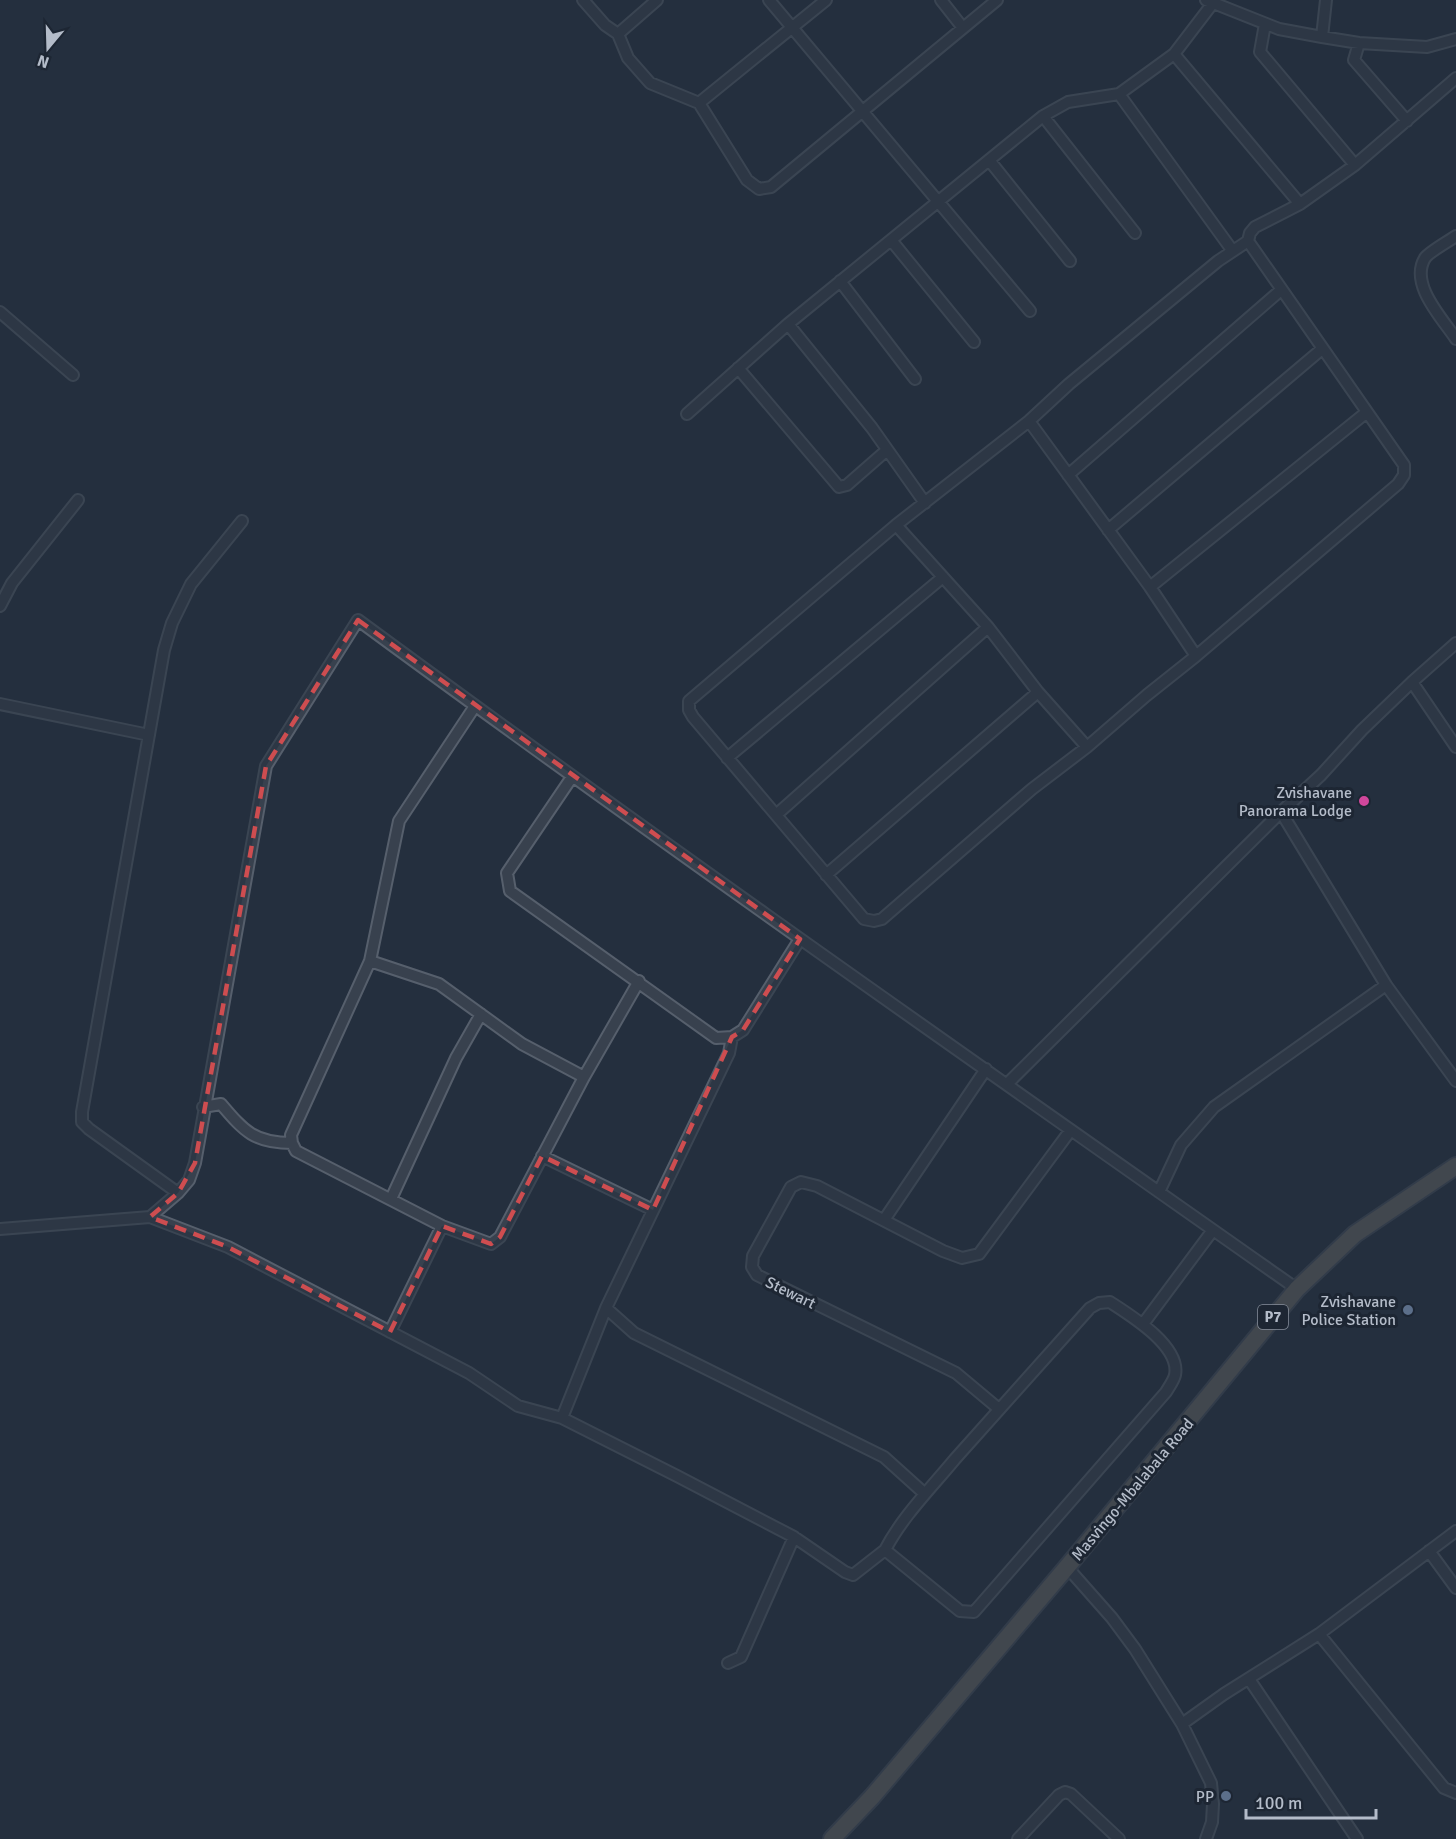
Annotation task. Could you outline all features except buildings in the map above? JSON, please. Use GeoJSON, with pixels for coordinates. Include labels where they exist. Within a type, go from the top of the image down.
{"type":"FeatureCollection","features":[{"type":"Feature","properties":{"kind":"highway","name":"Masvingo-Mbalabala Road"},"geometry":{"type":"LineString","coordinates":[[832,1839],[872,1797],[1067,1567],[1297,1289],[1355,1234],[1456,1166]]}},
{"type":"Feature","properties":{"kind":"street"},"geometry":{"type":"LineString","coordinates":[[583,0],[605,25],[618,33],[628,58],[650,83],[699,103],[747,180],[759,189],[771,187],[997,0]]}},
{"type":"Feature","properties":{"kind":"street"},"geometry":{"type":"LineString","coordinates":[[618,33],[657,0]]}},
{"type":"Feature","properties":{"kind":"street"},"geometry":{"type":"LineString","coordinates":[[769,0],[1030,311]]}},
{"type":"Feature","properties":{"kind":"street"},"geometry":{"type":"LineString","coordinates":[[699,103],[826,0]]}},
{"type":"Feature","properties":{"kind":"street"},"geometry":{"type":"LineString","coordinates":[[941,0],[963,28]]}},
{"type":"Feature","properties":{"kind":"street"},"geometry":{"type":"LineString","coordinates":[[1322,37],[1326,0]]}},
{"type":"Feature","properties":{"kind":"street"},"geometry":{"type":"LineString","coordinates":[[687,414],[840,281],[1043,116],[1068,102],[1119,94],[1174,54],[1209,2],[1279,29],[1359,43],[1427,47],[1456,39]]}},
{"type":"Feature","properties":{"kind":"street"},"geometry":{"type":"LineString","coordinates":[[1265,24],[1260,52],[1355,165]]}},
{"type":"Feature","properties":{"kind":"street"},"geometry":{"type":"LineString","coordinates":[[1359,43],[1354,60],[1407,121]]}},
{"type":"Feature","properties":{"kind":"street"},"geometry":{"type":"LineString","coordinates":[[1174,54],[1300,204]]}},
{"type":"Feature","properties":{"kind":"street"},"geometry":{"type":"LineString","coordinates":[[1248,241],[1404,465],[1404,475],[1398,484],[1196,656],[1146,695],[1087,747],[1032,789],[882,919],[874,921],[864,919],[693,717],[689,710],[689,701],[896,525],[1029,421],[1077,376],[1232,250],[1248,241],[1256,227],[1300,204],[1355,165],[1456,78]]}},
{"type":"Feature","properties":{"kind":"street"},"geometry":{"type":"LineString","coordinates":[[1119,94],[1232,250]]}},
{"type":"Feature","properties":{"kind":"street"},"geometry":{"type":"LineString","coordinates":[[1043,116],[1135,233]]}},
{"type":"Feature","properties":{"kind":"street"},"geometry":{"type":"LineString","coordinates":[[989,160],[1070,261]]}},
{"type":"Feature","properties":{"kind":"street"},"geometry":{"type":"LineString","coordinates":[[1456,236],[1425,258],[1420,275],[1422,289],[1456,339]]}},
{"type":"Feature","properties":{"kind":"street"},"geometry":{"type":"LineString","coordinates":[[891,240],[974,342]]}},
{"type":"Feature","properties":{"kind":"street"},"geometry":{"type":"LineString","coordinates":[[840,281],[915,379]]}},
{"type":"Feature","properties":{"kind":"street"},"geometry":{"type":"LineString","coordinates":[[1068,475],[1281,290]]}},
{"type":"Feature","properties":{"kind":"street"},"geometry":{"type":"LineString","coordinates":[[0,312],[73,375]]}},
{"type":"Feature","properties":{"kind":"street"},"geometry":{"type":"LineString","coordinates":[[789,324],[872,428],[925,503]]}},
{"type":"Feature","properties":{"kind":"street"},"geometry":{"type":"LineString","coordinates":[[1108,530],[1322,349]]}},
{"type":"Feature","properties":{"kind":"street"},"geometry":{"type":"LineString","coordinates":[[738,368],[839,487],[847,485],[887,450]]}},
{"type":"Feature","properties":{"kind":"street"},"geometry":{"type":"LineString","coordinates":[[1150,587],[1367,412]]}},
{"type":"Feature","properties":{"kind":"street"},"geometry":{"type":"LineString","coordinates":[[1029,421],[1150,587],[1196,656]]}},
{"type":"Feature","properties":{"kind":"street"},"geometry":{"type":"LineString","coordinates":[[0,606],[12,583],[78,500]]}},
{"type":"Feature","properties":{"kind":"street"},"geometry":{"type":"LineString","coordinates":[[178,1193],[88,1129],[82,1122],[82,1112],[164,650],[172,623],[191,584],[242,521]]}},
{"type":"Feature","properties":{"kind":"street"},"geometry":{"type":"LineString","coordinates":[[896,525],[988,627],[1038,692],[1087,747]]}},
{"type":"Feature","properties":{"kind":"street"},"geometry":{"type":"LineString","coordinates":[[727,758],[943,577]]}},
{"type":"Feature","properties":{"kind":"street"},"geometry":{"type":"LineString","coordinates":[[150,1217],[178,1193],[189,1180],[195,1163],[203,1107],[266,766],[358,620],[572,777],[986,1069],[1070,1131],[1297,1289]]}},
{"type":"Feature","properties":{"kind":"street"},"geometry":{"type":"LineString","coordinates":[[776,815],[988,627]]}},
{"type":"Feature","properties":{"kind":"street"},"geometry":{"type":"LineString","coordinates":[[1006,1084],[1321,775],[1362,730],[1456,643]]}},
{"type":"Feature","properties":{"kind":"street"},"geometry":{"type":"LineString","coordinates":[[1412,682],[1456,747]]}},
{"type":"Feature","properties":{"kind":"street"},"geometry":{"type":"LineString","coordinates":[[825,875],[1038,692]]}},
{"type":"Feature","properties":{"kind":"street"},"geometry":{"type":"LineString","coordinates":[[0,704],[149,735]]}},
{"type":"Feature","properties":{"kind":"street"},"geometry":{"type":"LineString","coordinates":[[475,706],[399,821],[370,961],[291,1135],[296,1151],[442,1226],[491,1244],[500,1237],[584,1077],[639,981]]}},
{"type":"Feature","properties":{"kind":"street"},"geometry":{"type":"LineString","coordinates":[[572,777],[507,873],[510,891],[716,1038],[732,1037],[743,1030],[800,939]]}},
{"type":"Feature","properties":{"kind":"street"},"geometry":{"type":"LineString","coordinates":[[1281,812],[1386,985],[1456,1081]]}},
{"type":"Feature","properties":{"kind":"street"},"geometry":{"type":"LineString","coordinates":[[370,961],[439,984],[522,1044],[584,1077]]}},
{"type":"Feature","properties":{"kind":"street"},"geometry":{"type":"LineString","coordinates":[[1159,1191],[1181,1145],[1214,1107],[1386,985]]}},
{"type":"Feature","properties":{"kind":"street"},"geometry":{"type":"LineString","coordinates":[[391,1199],[456,1058],[481,1014]]}},
{"type":"Feature","properties":{"kind":"street"},"geometry":{"type":"LineString","coordinates":[[562,1418],[606,1308],[729,1053],[732,1037]]}},
{"type":"Feature","properties":{"kind":"street"},"geometry":{"type":"LineString","coordinates":[[986,1069],[884,1220],[943,1251],[962,1258],[979,1254],[1070,1131]]}},
{"type":"Feature","properties":{"kind":"street"},"geometry":{"type":"LineString","coordinates":[[203,1107],[221,1104],[245,1131],[272,1143],[292,1143]]}},
{"type":"Feature","properties":{"kind":"street"},"geometry":{"type":"LineString","coordinates":[[542,1156],[653,1210]]}},
{"type":"Feature","properties":{"kind":"street","name":"Stewart"},"geometry":{"type":"LineString","coordinates":[[884,1220],[817,1186],[801,1182],[790,1187],[753,1256],[752,1267],[757,1275],[956,1373],[999,1409]]}},
{"type":"Feature","properties":{"kind":"street"},"geometry":{"type":"LineString","coordinates":[[0,1229],[150,1217],[228,1247],[469,1373],[518,1406],[562,1418],[794,1537],[845,1572],[853,1575],[885,1550],[926,1494],[1090,1308],[1099,1303],[1110,1302],[1143,1324],[1173,1355],[1175,1375],[1166,1392],[974,1612],[960,1611],[949,1604],[885,1550]]}},
{"type":"Feature","properties":{"kind":"street"},"geometry":{"type":"LineString","coordinates":[[390,1332],[442,1226]]}},
{"type":"Feature","properties":{"kind":"street"},"geometry":{"type":"LineString","coordinates":[[1143,1324],[1214,1230]]}},
{"type":"Feature","properties":{"kind":"street"},"geometry":{"type":"LineString","coordinates":[[606,1308],[634,1333],[884,1457],[926,1494]]}},
{"type":"Feature","properties":{"kind":"street"},"geometry":{"type":"LineString","coordinates":[[1182,1724],[1224,1694],[1319,1634],[1456,1531]]}},
{"type":"Feature","properties":{"kind":"street"},"geometry":{"type":"LineString","coordinates":[[728,1663],[741,1657],[794,1537]]}},
{"type":"Feature","properties":{"kind":"street"},"geometry":{"type":"LineString","coordinates":[[1429,1551],[1456,1588]]}},
{"type":"Feature","properties":{"kind":"street"},"geometry":{"type":"LineString","coordinates":[[1067,1567],[1135,1648],[1182,1724],[1210,1783],[1213,1804],[1212,1822],[1206,1839]]}},
{"type":"Feature","properties":{"kind":"street"},"geometry":{"type":"LineString","coordinates":[[1319,1634],[1444,1788],[1456,1793]]}},
{"type":"Feature","properties":{"kind":"street"},"geometry":{"type":"LineString","coordinates":[[1249,1679],[1357,1839]]}},
{"type":"Feature","properties":{"kind":"street"},"geometry":{"type":"LineString","coordinates":[[1018,1839],[1059,1795],[1065,1792],[1071,1794],[1119,1839]]}},
{"type":"Feature","properties":{"kind":"highlighted area"},"geometry":{"type":"Polygon","coordinates":[[[358,620],[800,939],[743,1030],[732,1037],[653,1210],[542,1156],[500,1237],[491,1244],[442,1226],[390,1332],[228,1247],[150,1217],[178,1193],[195,1163],[266,766],[358,620]]]}},
{"type":"Feature","properties":{"kind":"place","name":"Zvishavane Panorama Lodge"},"geometry":{"type":"Point","coordinates":[1364,801]}},
{"type":"Feature","properties":{"kind":"place","name":"Zvishavane Police Station"},"geometry":{"type":"Point","coordinates":[1408,1310]}},
{"type":"Feature","properties":{"kind":"place","name":"PP"},"geometry":{"type":"Point","coordinates":[1226,1796]}}]}
